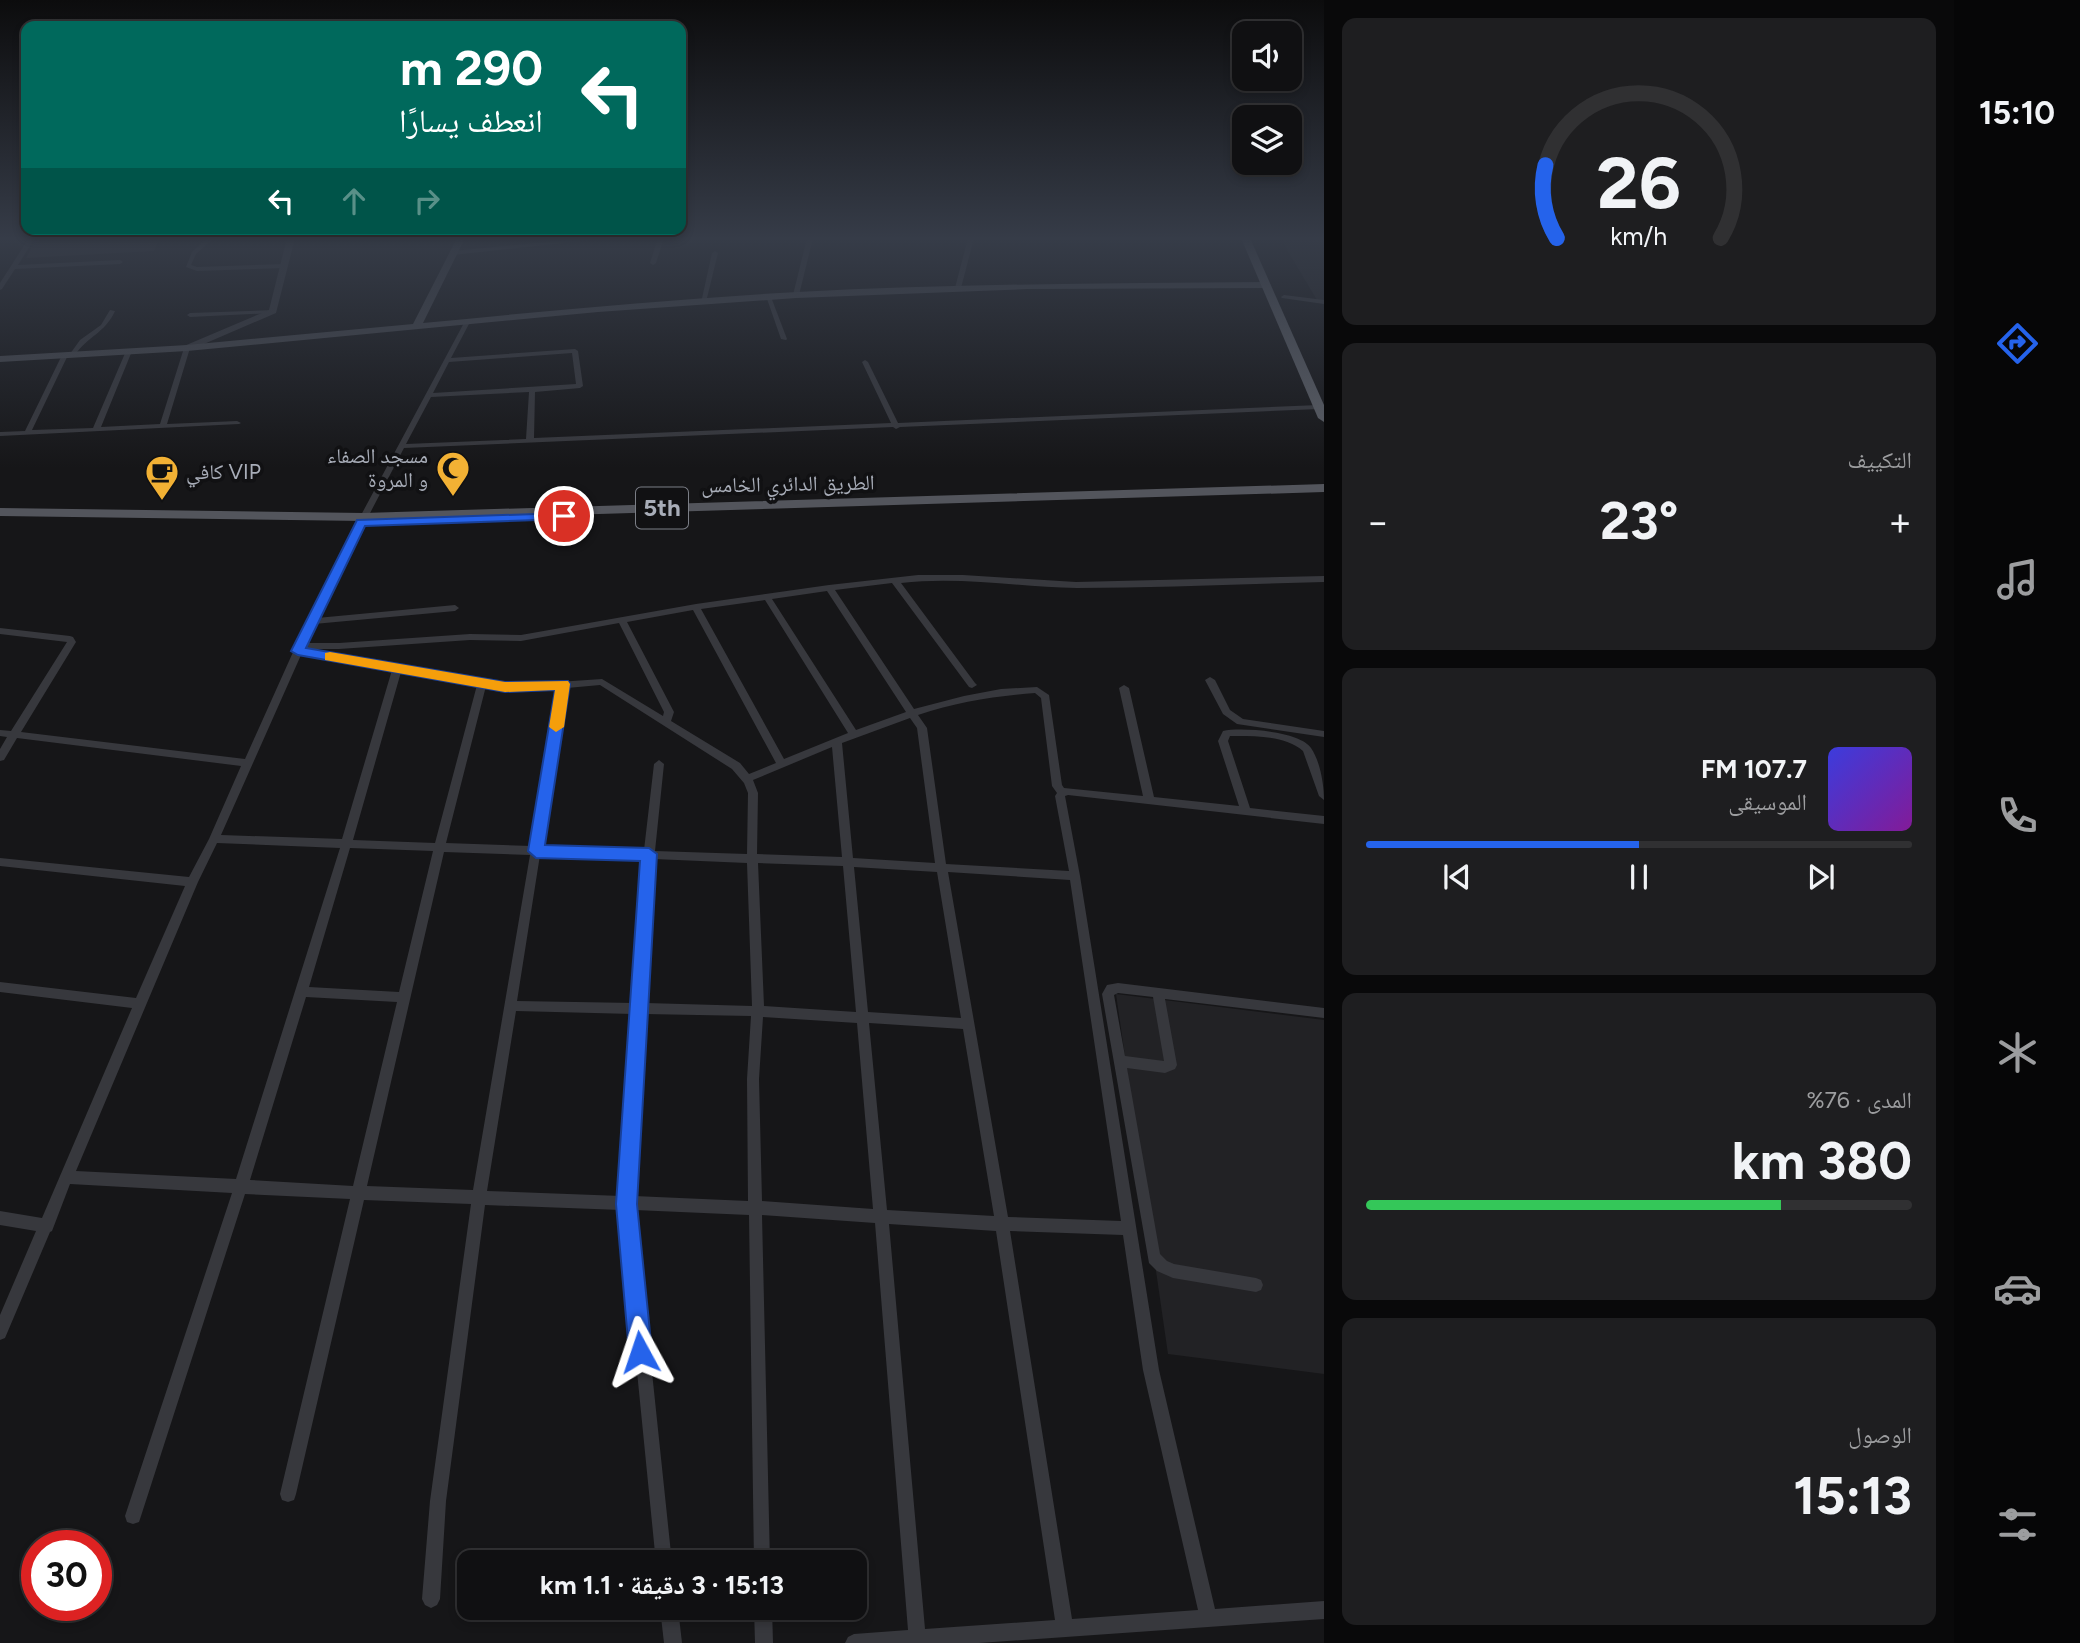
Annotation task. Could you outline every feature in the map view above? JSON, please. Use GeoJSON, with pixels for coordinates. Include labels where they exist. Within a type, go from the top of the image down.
{"type":"FeatureCollection","features":[{"type":"Feature","properties":{"kind":"highway"},"geometry":{"type":"LineString","coordinates":[[1276,315],[1317,383]]}},
{"type":"Feature","properties":{"kind":"highway"},"geometry":{"type":"LineString","coordinates":[[1290,315],[1317,383],[1319,407],[1324,418]]}},
{"type":"Feature","properties":{"kind":"main road"},"geometry":{"type":"LineString","coordinates":[[416,327],[422,315]]}},
{"type":"Feature","properties":{"kind":"main road"},"geometry":{"type":"LineString","coordinates":[[0,359],[187,348],[553,315]]}},
{"type":"Feature","properties":{"kind":"main road","name":"الطريق الدائري الخامس"},"geometry":{"type":"LineString","coordinates":[[964,503],[1324,488]]}},
{"type":"Feature","properties":{"kind":"main road","name":"الطريق الدائري الخامس"},"geometry":{"type":"LineString","coordinates":[[0,515],[363,520],[1324,496]]}},
{"type":"Feature","properties":{"kind":"street"},"geometry":{"type":"LineString","coordinates":[[27,433],[69,355],[79,342],[106,327],[111,315]]}},
{"type":"Feature","properties":{"kind":"street"},"geometry":{"type":"LineString","coordinates":[[190,315],[197,315]]}},
{"type":"Feature","properties":{"kind":"street"},"geometry":{"type":"LineString","coordinates":[[163,427],[187,348],[264,315]]}},
{"type":"Feature","properties":{"kind":"street"},"geometry":{"type":"LineString","coordinates":[[774,315],[783,338]]}},
{"type":"Feature","properties":{"kind":"street"},"geometry":{"type":"LineString","coordinates":[[0,1333],[192,882],[214,839],[311,621],[467,322]]}},
{"type":"Feature","properties":{"kind":"street"},"geometry":{"type":"LineString","coordinates":[[96,430],[129,351]]}},
{"type":"Feature","properties":{"kind":"street"},"geometry":{"type":"LineString","coordinates":[[429,394],[580,386],[575,351],[448,360]]}},
{"type":"Feature","properties":{"kind":"street"},"geometry":{"type":"LineString","coordinates":[[865,362],[896,427]]}},
{"type":"Feature","properties":{"kind":"street"},"geometry":{"type":"LineString","coordinates":[[530,441],[532,390]]}},
{"type":"Feature","properties":{"kind":"street"},"geometry":{"type":"LineString","coordinates":[[401,446],[1319,407]]}},
{"type":"Feature","properties":{"kind":"street"},"geometry":{"type":"LineString","coordinates":[[0,434],[237,423]]}},
{"type":"Feature","properties":{"kind":"street"},"geometry":{"type":"LineString","coordinates":[[299,648],[470,637],[521,638],[696,607],[895,581],[964,578],[1084,585],[1324,579]]}},
{"type":"Feature","properties":{"kind":"street"},"geometry":{"type":"LineString","coordinates":[[895,581],[972,685]]}},
{"type":"Feature","properties":{"kind":"street"},"geometry":{"type":"LineString","coordinates":[[829,588],[914,714],[923,733],[940,866],[1002,1224],[1065,1628]]}},
{"type":"Feature","properties":{"kind":"street"},"geometry":{"type":"LineString","coordinates":[[767,597],[855,736]]}},
{"type":"Feature","properties":{"kind":"street"},"geometry":{"type":"LineString","coordinates":[[696,607],[782,765]]}},
{"type":"Feature","properties":{"kind":"street"},"geometry":{"type":"LineString","coordinates":[[311,621],[455,608]]}},
{"type":"Feature","properties":{"kind":"street"},"geometry":{"type":"LineString","coordinates":[[622,620],[669,712],[666,722]]}},
{"type":"Feature","properties":{"kind":"street"},"geometry":{"type":"LineString","coordinates":[[0,631],[69,639],[72,642],[0,757]]}},
{"type":"Feature","properties":{"kind":"street"},"geometry":{"type":"LineString","coordinates":[[299,648],[514,688],[594,681],[606,684],[736,766],[748,778],[753,793],[752,858],[757,1011],[753,1079],[762,1550]]}},
{"type":"Feature","properties":{"kind":"street"},"geometry":{"type":"LineString","coordinates":[[133,1516],[242,1187],[347,845],[397,668]]}},
{"type":"Feature","properties":{"kind":"street"},"geometry":{"type":"LineString","coordinates":[[1210,680],[1226,712],[1240,722],[1324,734]]}},
{"type":"Feature","properties":{"kind":"street"},"geometry":{"type":"LineString","coordinates":[[288,1494],[439,848],[482,683]]}},
{"type":"Feature","properties":{"kind":"street"},"geometry":{"type":"LineString","coordinates":[[431,1599],[438,1500],[479,1198],[563,684]]}},
{"type":"Feature","properties":{"kind":"street"},"geometry":{"type":"LineString","coordinates":[[1124,688],[1149,799]]}},
{"type":"Feature","properties":{"kind":"street"},"geometry":{"type":"LineString","coordinates":[[748,778],[914,714],[982,694],[1040,691],[1046,696],[1058,786],[1062,792]]}},
{"type":"Feature","properties":{"kind":"street"},"geometry":{"type":"LineString","coordinates":[[0,733],[247,763]]}},
{"type":"Feature","properties":{"kind":"street"},"geometry":{"type":"LineString","coordinates":[[1246,811],[1223,741],[1226,733],[1292,739],[1302,743],[1307,749],[1324,796]]}},
{"type":"Feature","properties":{"kind":"street"},"geometry":{"type":"LineString","coordinates":[[837,743],[917,1639]]}},
{"type":"Feature","properties":{"kind":"street"},"geometry":{"type":"LineString","coordinates":[[659,764],[649,854],[627,1204],[663,1550]]}},
{"type":"Feature","properties":{"kind":"street"},"geometry":{"type":"LineString","coordinates":[[1062,792],[1149,799],[1324,820]]}},
{"type":"Feature","properties":{"kind":"street"},"geometry":{"type":"LineString","coordinates":[[1062,792],[1060,796],[1075,876],[1151,1370],[1208,1618]]}},
{"type":"Feature","properties":{"kind":"street"},"geometry":{"type":"LineString","coordinates":[[214,839],[848,862],[1075,876]]}},
{"type":"Feature","properties":{"kind":"street"},"geometry":{"type":"LineString","coordinates":[[0,862],[192,882]]}},
{"type":"Feature","properties":{"kind":"street"},"geometry":{"type":"LineString","coordinates":[[0,987],[140,1004]]}},
{"type":"Feature","properties":{"kind":"street"},"geometry":{"type":"LineString","coordinates":[[1256,1285],[1173,1271],[1161,1266],[1154,1258],[1109,991],[1118,988],[1324,1013]]}},
{"type":"Feature","properties":{"kind":"street"},"geometry":{"type":"LineString","coordinates":[[302,992],[404,997]]}},
{"type":"Feature","properties":{"kind":"street"},"geometry":{"type":"LineString","coordinates":[[1119,1061],[1166,1067],[1171,1065],[1158,993]]}},
{"type":"Feature","properties":{"kind":"street"},"geometry":{"type":"LineString","coordinates":[[511,1006],[757,1011],[968,1024]]}},
{"type":"Feature","properties":{"kind":"street"},"geometry":{"type":"LineString","coordinates":[[67,1177],[359,1193],[757,1208],[1002,1224],[1129,1228]]}},
{"type":"Feature","properties":{"kind":"street"},"geometry":{"type":"LineString","coordinates":[[0,1218],[47,1226]]}},
{"type":"Feature","properties":{"kind":"street"},"geometry":{"type":"LineString","coordinates":[[854,1643],[1324,1610]]}},
{"type":"Feature","properties":{"kind":"street"},"geometry":{"type":"LineString","coordinates":[[670,1620],[673,1643]]}},
{"type":"Feature","properties":{"kind":"street"},"geometry":{"type":"LineString","coordinates":[[763,1620],[764,1643]]}},
{"type":"Feature","properties":{"kind":"shaded area"},"geometry":{"type":"Polygon","coordinates":[[[1116,994],[1324,1020],[1324,1374],[1168,1354],[1116,994]]]}},
{"type":"Feature","properties":{"kind":"slow traffic"},"geometry":{"type":"LineString","coordinates":[[330,656],[505,687],[563,684],[556,727]]}},
{"type":"Feature","properties":{"kind":"place","name":"مسجد الصفاء و المروة"},"geometry":{"type":"Point","coordinates":[453,498]}},
{"type":"Feature","properties":{"kind":"place","name":"كافي VIP"},"geometry":{"type":"Point","coordinates":[162,502]}},
{"type":"Feature","properties":{"kind":"route"},"geometry":{"type":"LineString","coordinates":[[564,516],[361,523],[298,651],[505,687],[563,684],[536,851],[649,854],[627,1204],[640,1352]]}}]}
